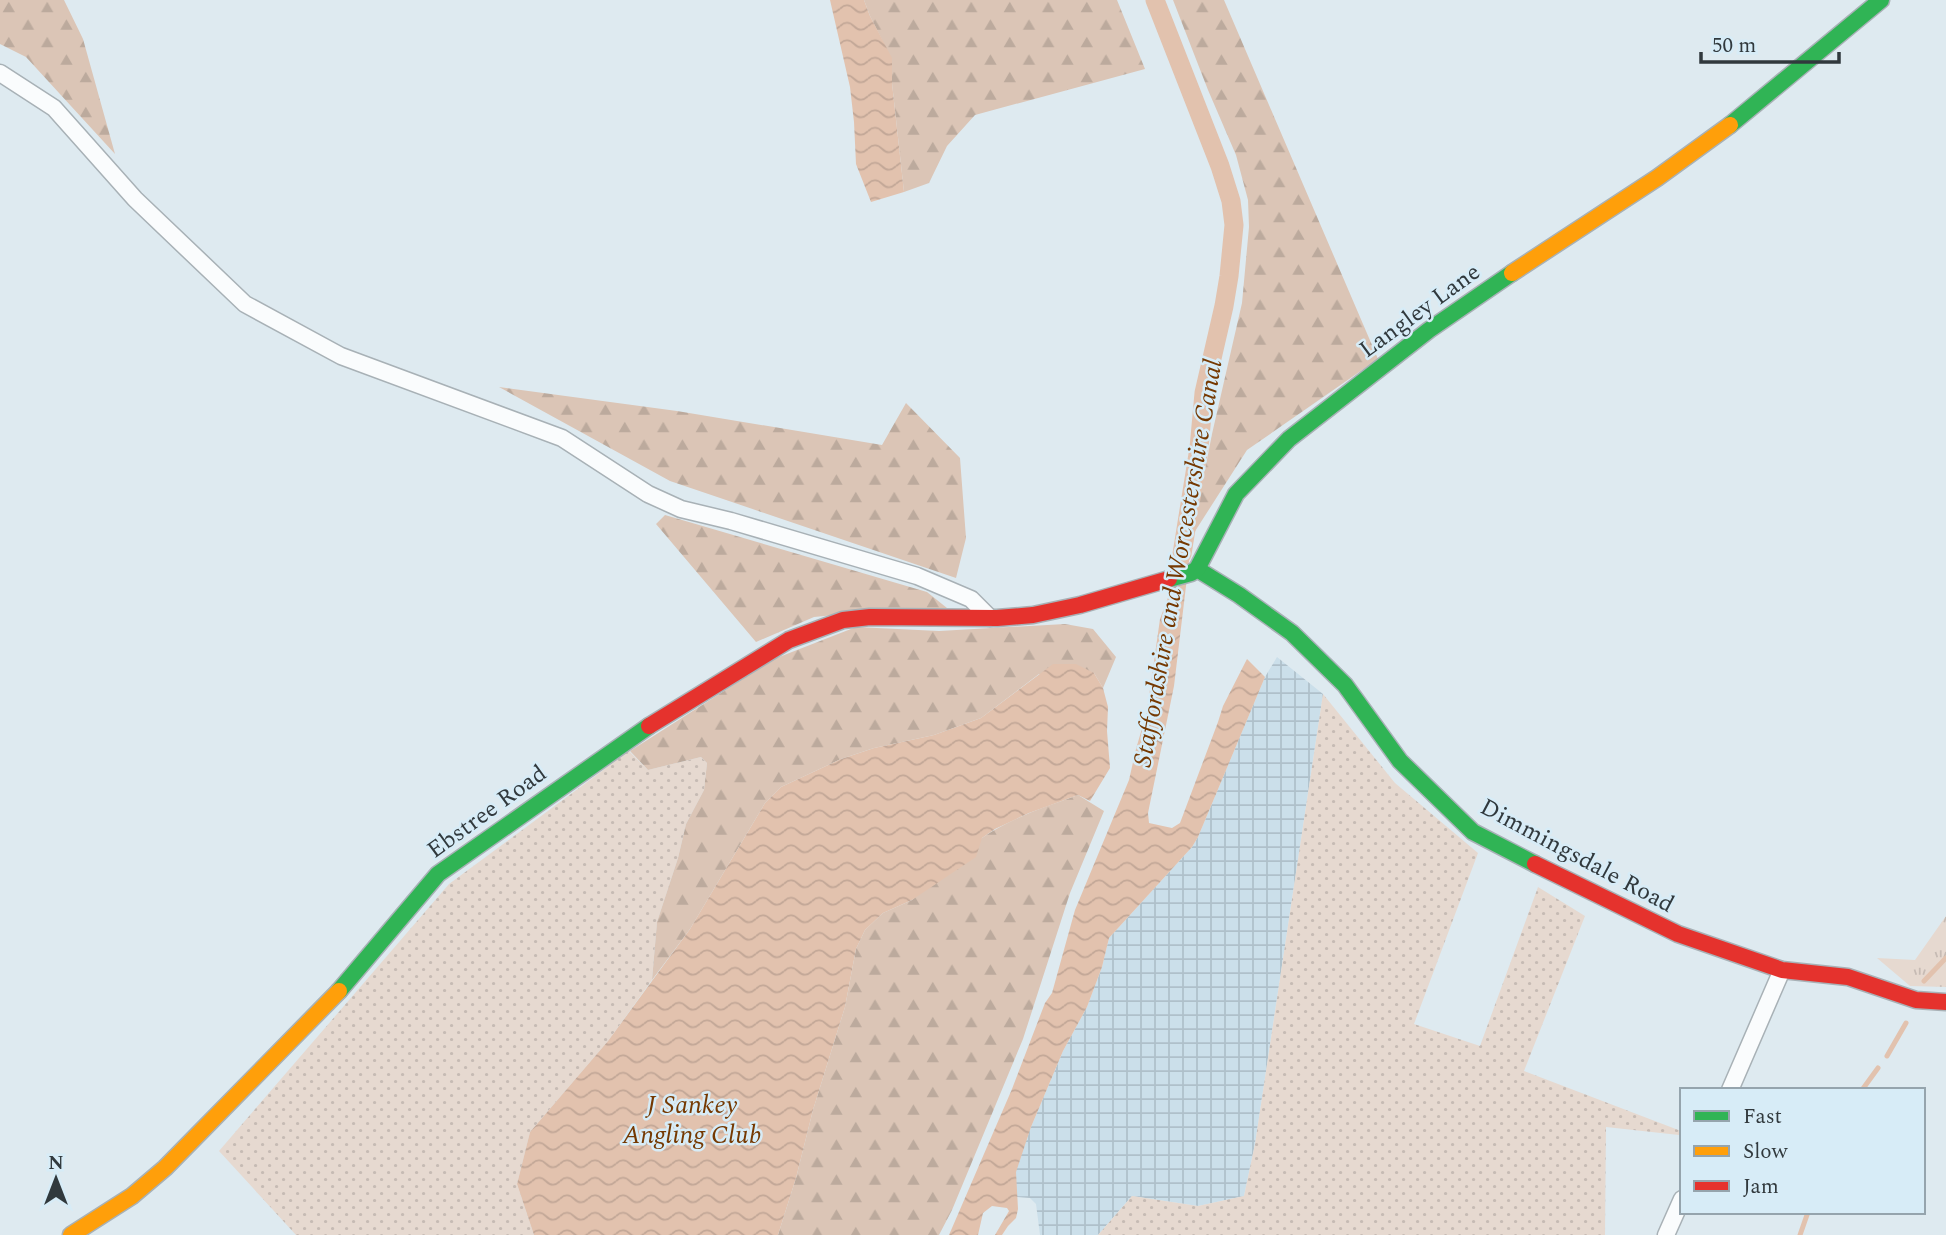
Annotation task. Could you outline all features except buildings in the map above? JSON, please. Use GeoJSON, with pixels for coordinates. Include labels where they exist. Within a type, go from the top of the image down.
{"type":"FeatureCollection","features":[{"type":"Feature","properties":{"kind":"street","name":"Langley Lane"},"geometry":{"type":"LineString","coordinates":[[1194,571],[1236,494],[1289,439],[1429,330],[1657,178],[1733,122],[1881,0]]}},
{"type":"Feature","properties":{"kind":"street"},"geometry":{"type":"LineString","coordinates":[[0,73],[54,108],[135,199],[245,304],[341,356],[562,438],[648,494],[681,509],[731,521],[917,576],[971,600],[990,618],[1032,615],[1069,607],[1194,571]]}},
{"type":"Feature","properties":{"kind":"street","name":"Dimmingsdale Road"},"geometry":{"type":"LineString","coordinates":[[1194,571],[1239,595],[1292,633],[1345,685],[1400,761],[1473,832],[1678,934],[1782,970],[1848,977],[1916,1000],[1946,1002]]}},
{"type":"Feature","properties":{"kind":"street","name":"Ebstree Road"},"geometry":{"type":"LineString","coordinates":[[71,1235],[132,1196],[165,1168],[331,1000],[438,874],[644,729],[789,640],[843,620],[870,617],[990,618]]}},
{"type":"Feature","properties":{"kind":"street"},"geometry":{"type":"LineString","coordinates":[[1731,1088],[1782,970]]}},
{"type":"Feature","properties":{"kind":"street"},"geometry":{"type":"LineString","coordinates":[[1666,1235],[1680,1204]]}},
{"type":"Feature","properties":{"kind":"shaded area"},"geometry":{"type":"Polygon","coordinates":[[[1277,657],[1323,694],[1255,1144],[1244,1196],[1198,1206],[1132,1196],[1098,1235],[1040,1235],[1036,1204],[1030,1198],[1017,1197],[1015,1182],[1015,1172],[1031,1127],[1063,1051],[1087,1007],[1102,967],[1109,938],[1192,847],[1198,837],[1265,677],[1277,657]]]}},
{"type":"Feature","properties":{"kind":"green space"},"geometry":{"type":"Polygon","coordinates":[[[0,0],[64,0],[83,39],[115,154],[26,57],[0,44],[0,0]]]}},
{"type":"Feature","properties":{"kind":"green space"},"geometry":{"type":"Polygon","coordinates":[[[864,0],[1117,0],[1145,69],[975,115],[947,146],[929,183],[904,192],[891,58],[864,0]]]}},
{"type":"Feature","properties":{"kind":"green space"},"geometry":{"type":"Polygon","coordinates":[[[1173,0],[1224,0],[1378,359],[1247,450],[1192,536],[1242,303],[1249,227],[1248,200],[1236,155],[1173,0]]]}},
{"type":"Feature","properties":{"kind":"green space"},"geometry":{"type":"Polygon","coordinates":[[[499,387],[677,411],[882,445],[906,403],[960,458],[966,538],[956,578],[670,481],[499,387]]]}},
{"type":"Feature","properties":{"kind":"green space"},"geometry":{"type":"Polygon","coordinates":[[[665,515],[927,592],[947,608],[885,610],[814,617],[756,642],[656,524],[665,515]]]}},
{"type":"Feature","properties":{"kind":"green space"},"geometry":{"type":"Polygon","coordinates":[[[1065,624],[1093,629],[1116,657],[1103,688],[1094,673],[1039,674],[981,718],[934,735],[874,748],[841,759],[781,787],[765,803],[690,929],[652,980],[657,922],[686,824],[704,790],[707,763],[701,757],[648,770],[630,751],[774,659],[856,627],[939,631],[1065,624]]]}},
{"type":"Feature","properties":{"kind":"green space"},"geometry":{"type":"Polygon","coordinates":[[[1323,694],[1395,783],[1478,853],[1414,1024],[1480,1046],[1538,887],[1585,916],[1524,1071],[1680,1131],[1680,1133],[1606,1127],[1605,1235],[1098,1235],[1132,1196],[1198,1206],[1244,1196],[1255,1144],[1323,694]]]}},
{"type":"Feature","properties":{"kind":"green space"},"geometry":{"type":"Polygon","coordinates":[[[629,751],[648,770],[701,757],[707,763],[704,790],[686,824],[657,922],[652,980],[608,1041],[530,1132],[517,1184],[534,1235],[296,1235],[219,1151],[449,884],[629,751]]]}},
{"type":"Feature","properties":{"kind":"green space"},"geometry":{"type":"Polygon","coordinates":[[[1078,795],[1104,811],[1070,893],[1023,1039],[952,1210],[939,1235],[778,1235],[845,1007],[856,949],[865,930],[883,913],[912,900],[993,831],[1078,795]]]}},
{"type":"Feature","properties":{"kind":"green space"},"geometry":{"type":"Polygon","coordinates":[[[1946,916],[1946,987],[1910,986],[1877,958],[1915,960],[1946,916]]]}},
{"type":"Feature","properties":{"kind":"water"},"geometry":{"type":"Polygon","coordinates":[[[830,0],[864,0],[892,58],[892,83],[904,192],[871,202],[856,164],[850,87],[830,0]]]}},
{"type":"Feature","properties":{"kind":"water"},"geometry":{"type":"Polygon","coordinates":[[[1198,508],[1192,536],[1174,686],[1148,813],[1149,823],[1172,828],[1180,823],[1223,706],[1247,659],[1265,677],[1198,837],[1192,847],[1109,938],[1102,967],[1087,1007],[1063,1051],[1031,1127],[1016,1172],[1016,1218],[1002,1235],[995,1235],[1009,1211],[1007,1208],[992,1206],[983,1213],[978,1235],[949,1235],[1012,1089],[1045,1003],[1052,993],[1075,910],[1129,780],[1147,711],[1160,619],[1169,595],[1174,548],[1198,508]]]}},
{"type":"Feature","properties":{"kind":"water","name":"J Sankey Angling Club"},"geometry":{"type":"Polygon","coordinates":[[[1053,664],[1076,664],[1094,673],[1103,688],[1108,707],[1110,768],[1090,801],[1078,795],[995,829],[982,838],[976,857],[912,900],[883,913],[865,930],[856,949],[845,1007],[778,1235],[534,1235],[517,1184],[530,1132],[608,1041],[690,929],[765,803],[781,787],[841,759],[874,748],[934,735],[981,718],[1053,664]]]}},
{"type":"Feature","properties":{"kind":"waterway","name":"Staffordshire and Worcestershire Canal"},"geometry":{"type":"LineString","coordinates":[[1155,0],[1220,166],[1231,201],[1234,225],[1224,306],[1204,393],[1199,448],[1182,554]]}},
{"type":"Feature","properties":{"kind":"waterway"},"geometry":{"type":"LineString","coordinates":[[1924,981],[1946,958]]}},
{"type":"Feature","properties":{"kind":"waterway"},"geometry":{"type":"LineString","coordinates":[[1887,1056],[1906,1023]]}},
{"type":"Feature","properties":{"kind":"waterway"},"geometry":{"type":"LineString","coordinates":[[1863,1088],[1878,1068]]}},
{"type":"Feature","properties":{"kind":"waterway"},"geometry":{"type":"LineString","coordinates":[[1800,1235],[1807,1214]]}},
{"type":"Feature","properties":{"kind":"traffic: fast"},"geometry":{"type":"LineString","coordinates":[[1730,125],[1881,0]]}},
{"type":"Feature","properties":{"kind":"traffic: fast"},"geometry":{"type":"LineString","coordinates":[[1169,579],[1197,569],[1236,494],[1289,439],[1429,330],[1512,273]]}},
{"type":"Feature","properties":{"kind":"traffic: fast"},"geometry":{"type":"LineString","coordinates":[[1197,569],[1292,633],[1345,685],[1400,761],[1473,832],[1535,864]]}},
{"type":"Feature","properties":{"kind":"traffic: fast"},"geometry":{"type":"LineString","coordinates":[[339,991],[438,874],[649,726]]}},
{"type":"Feature","properties":{"kind":"traffic: slow"},"geometry":{"type":"LineString","coordinates":[[1512,273],[1657,178],[1730,125]]}},
{"type":"Feature","properties":{"kind":"traffic: slow"},"geometry":{"type":"LineString","coordinates":[[71,1235],[132,1196],[165,1168],[339,991]]}},
{"type":"Feature","properties":{"kind":"traffic: jam"},"geometry":{"type":"LineString","coordinates":[[649,726],[789,640],[843,620],[870,617],[997,618],[1033,615],[1080,605],[1169,579]]}},
{"type":"Feature","properties":{"kind":"traffic: jam"},"geometry":{"type":"LineString","coordinates":[[1535,864],[1678,934],[1782,970],[1848,977],[1916,1000],[1946,1002]]}}]}
